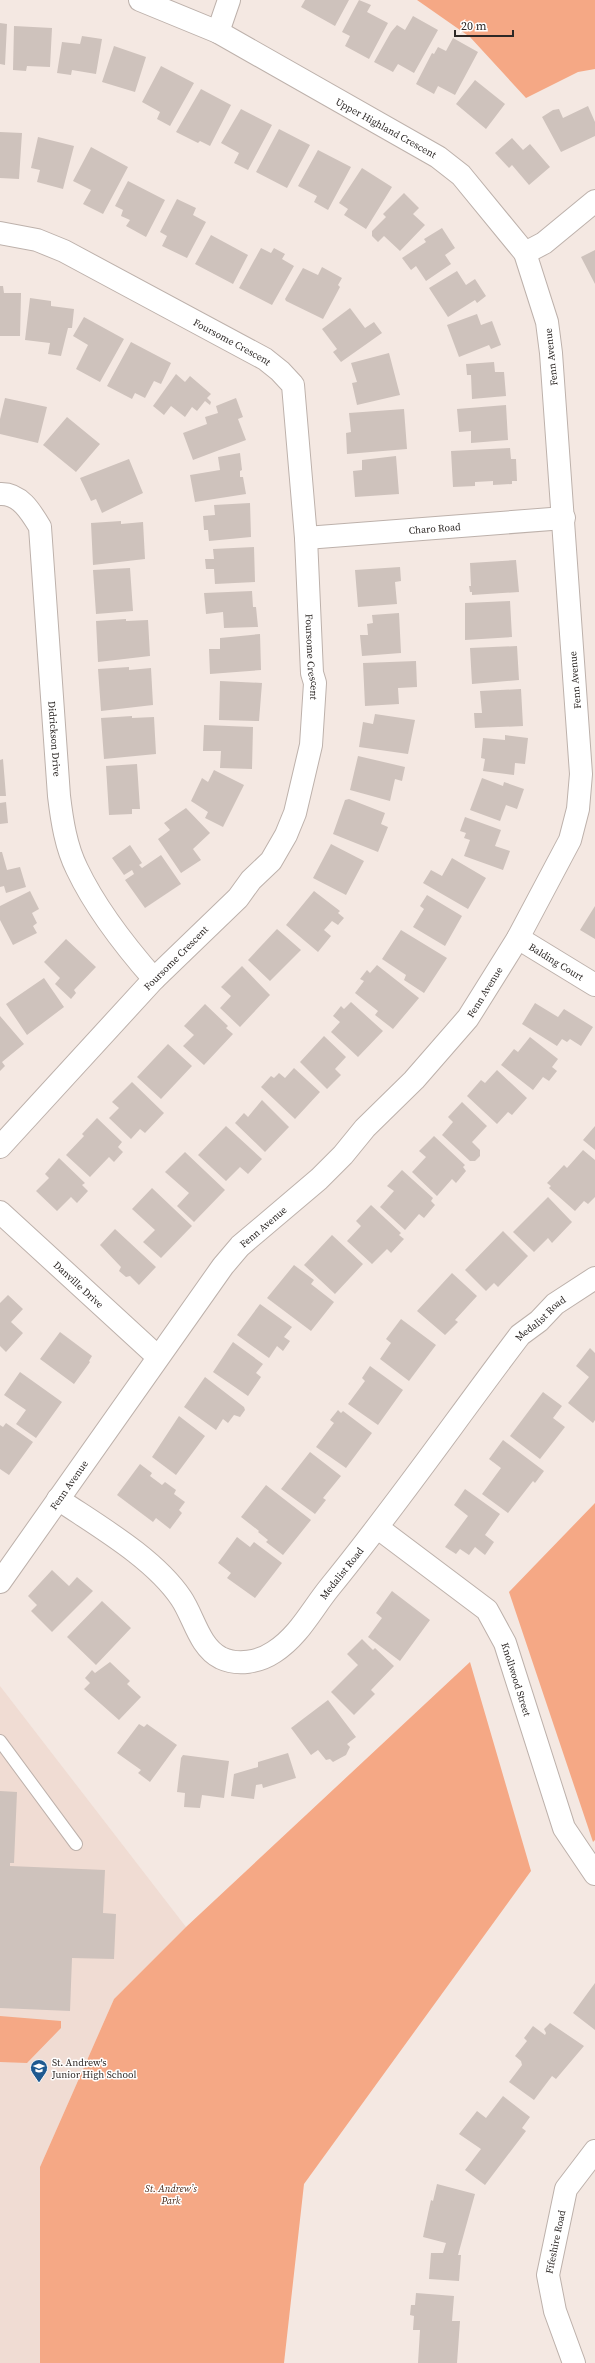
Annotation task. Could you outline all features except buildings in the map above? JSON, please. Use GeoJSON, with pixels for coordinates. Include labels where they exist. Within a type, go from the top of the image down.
{"type":"FeatureCollection","features":[{"type":"Feature","properties":{"kind":"street","name":"Upper Highland Crescent"},"geometry":{"type":"LineString","coordinates":[[140,0],[218,32],[438,157],[461,174],[525,253]]}},
{"type":"Feature","properties":{"kind":"street"},"geometry":{"type":"LineString","coordinates":[[218,32],[229,0]]}},
{"type":"Feature","properties":{"kind":"street"},"geometry":{"type":"LineString","coordinates":[[525,253],[544,243],[595,201]]}},
{"type":"Feature","properties":{"kind":"street","name":"Foursome Crescent"},"geometry":{"type":"LineString","coordinates":[[0,233],[37,240],[64,252],[265,359],[280,371],[293,385],[306,538],[312,674],[315,683],[312,746],[294,813],[286,835],[271,861],[251,880],[238,898],[154,979],[0,1147]]}},
{"type":"Feature","properties":{"kind":"street","name":"Fenn Avenue"},"geometry":{"type":"LineString","coordinates":[[0,1582],[223,1266],[240,1246],[319,1179],[344,1155],[365,1128],[454,1036],[468,1018],[518,938],[570,840],[578,809],[581,774],[564,518],[548,330],[525,253]]}},
{"type":"Feature","properties":{"kind":"street","name":"Didrickson Drive"},"geometry":{"type":"LineString","coordinates":[[0,494],[11,496],[22,502],[40,527],[59,796],[62,821],[70,850],[77,869],[102,912],[154,979]]}},
{"type":"Feature","properties":{"kind":"street","name":"Charo Road"},"geometry":{"type":"LineString","coordinates":[[306,538],[564,518]]}},
{"type":"Feature","properties":{"kind":"street","name":"Balding Court"},"geometry":{"type":"LineString","coordinates":[[518,938],[595,985]]}},
{"type":"Feature","properties":{"kind":"street","name":"Danville Drive"},"geometry":{"type":"LineString","coordinates":[[0,1212],[158,1357]]}},
{"type":"Feature","properties":{"kind":"street","name":"Medalist Road"},"geometry":{"type":"LineString","coordinates":[[58,1499],[161,1572],[182,1599],[205,1643],[218,1656],[234,1661],[250,1662],[273,1653],[287,1642],[302,1626],[323,1595],[378,1528],[520,1335],[539,1321],[555,1304],[595,1278]]}},
{"type":"Feature","properties":{"kind":"street","name":"Knollwood Street"},"geometry":{"type":"LineString","coordinates":[[378,1528],[488,1610],[505,1643],[564,1828],[595,1874]]}},
{"type":"Feature","properties":{"kind":"street","name":"Fifeshire Road"},"geometry":{"type":"LineString","coordinates":[[574,2363],[555,2311],[548,2275],[566,2189],[595,2151]]}},
{"type":"Feature","properties":{"kind":"lane"},"geometry":{"type":"LineString","coordinates":[[0,1741],[76,1844]]}},
{"type":"Feature","properties":{"kind":"shaded area","name":"St. Andrew's Junior High School"},"geometry":{"type":"Polygon","coordinates":[[[0,1686],[186,1927],[114,1999],[40,2167],[40,2363],[0,2363],[0,1686]]]}},
{"type":"Feature","properties":{"kind":"green space"},"geometry":{"type":"Polygon","coordinates":[[[417,0],[595,0],[595,69],[578,72],[526,98],[470,37],[417,0]]]}},
{"type":"Feature","properties":{"kind":"green space"},"geometry":{"type":"Polygon","coordinates":[[[595,1503],[595,1840],[593,1842],[509,1592],[595,1503]]]}},
{"type":"Feature","properties":{"kind":"green space","name":"St. Andrew’s Park"},"geometry":{"type":"Polygon","coordinates":[[[470,1662],[531,1871],[304,2184],[284,2363],[40,2363],[40,2167],[114,1999],[186,1927],[470,1662]]]}},
{"type":"Feature","properties":{"kind":"green space"},"geometry":{"type":"Polygon","coordinates":[[[0,2016],[61,2021],[61,2028],[27,2063],[0,2062],[0,2016]]]}},
{"type":"Feature","properties":{"kind":"place","name":"St. Andrew's Junior High School"},"geometry":{"type":"Point","coordinates":[39,2083]}}]}
